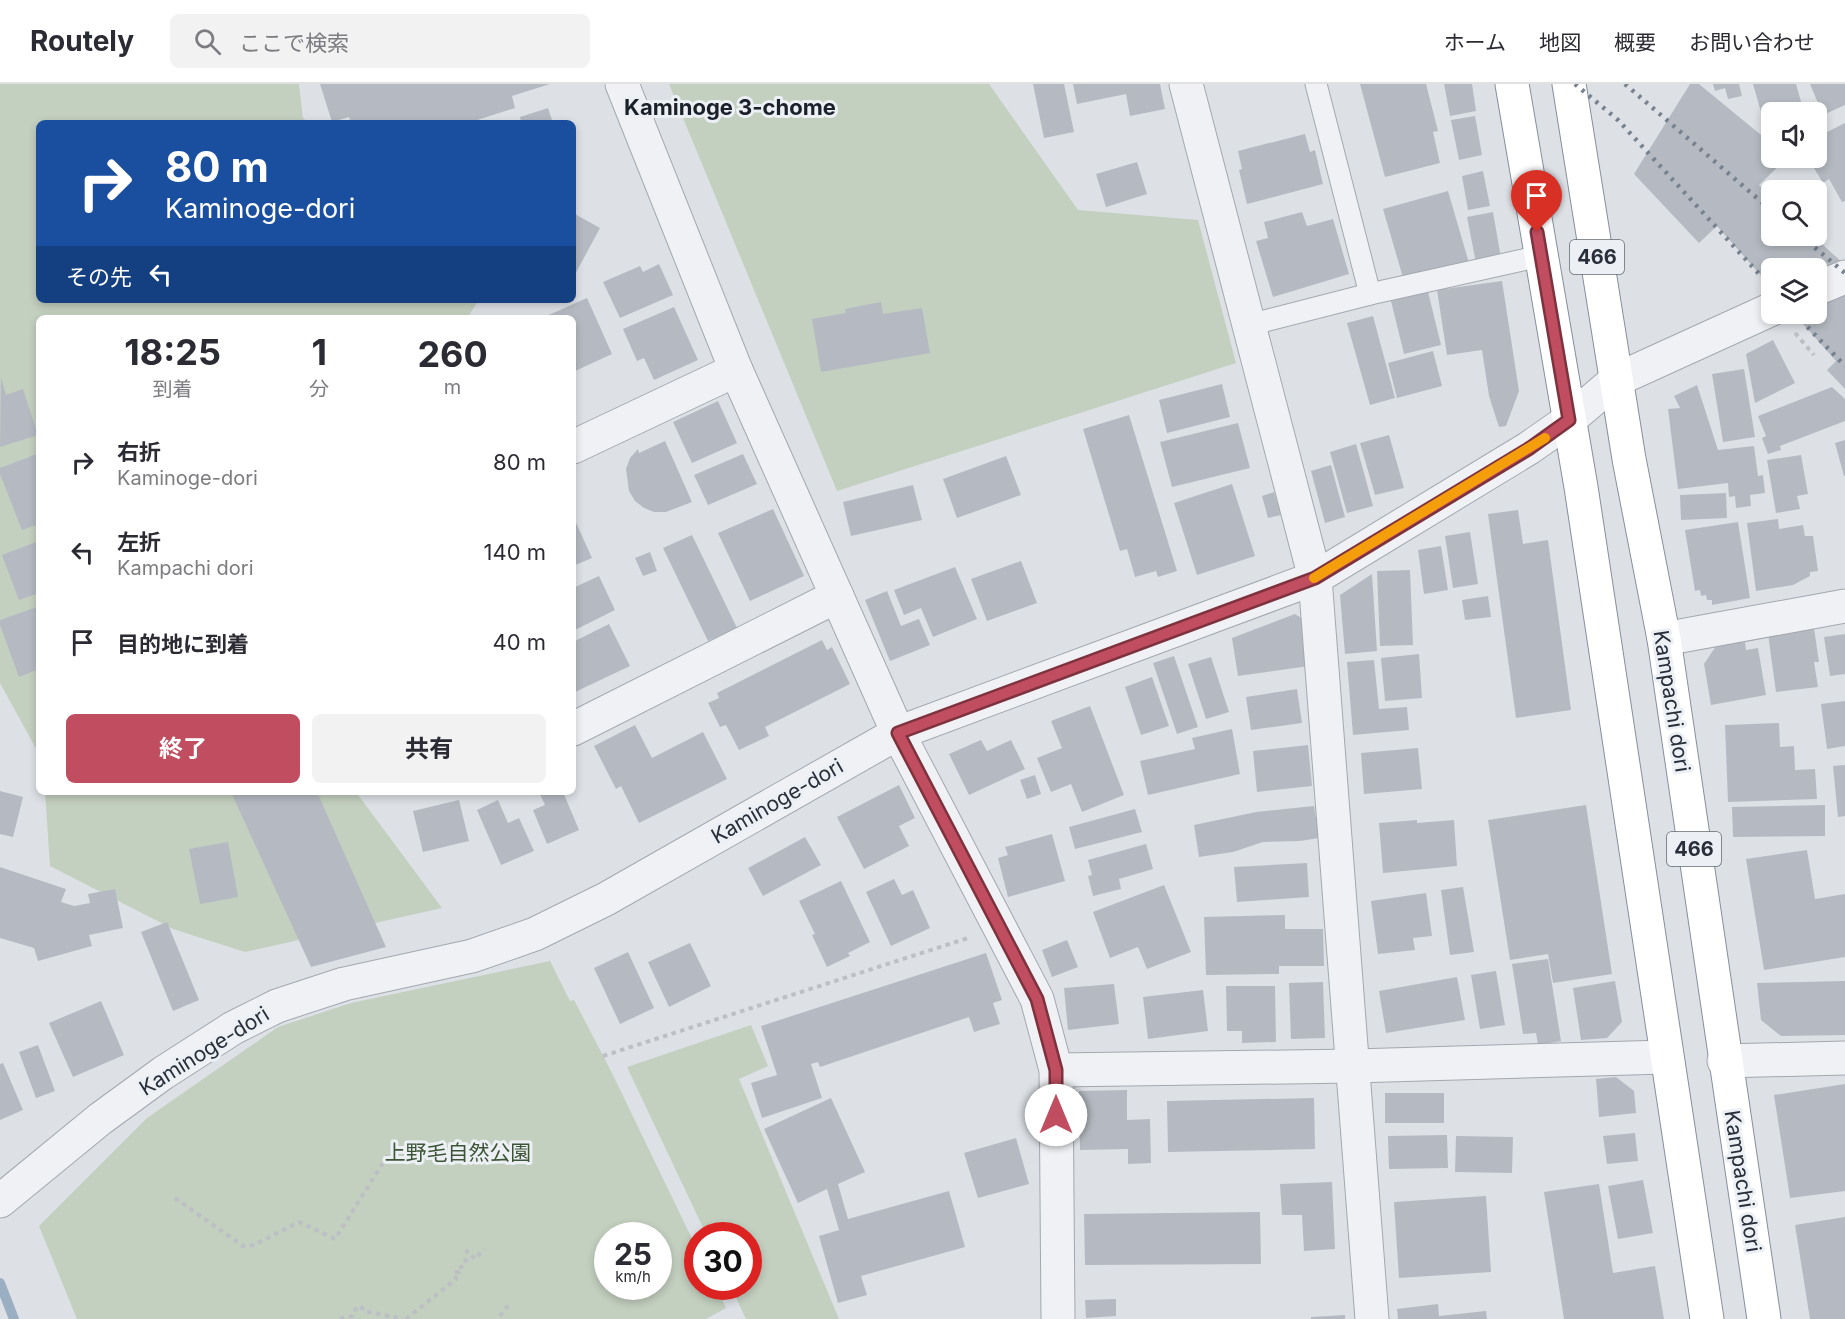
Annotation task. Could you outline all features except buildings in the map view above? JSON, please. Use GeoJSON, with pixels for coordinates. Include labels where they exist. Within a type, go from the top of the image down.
{"type":"FeatureCollection","features":[{"type":"Feature","properties":{"kind":"highway","name":"Kampachi dori"},"geometry":{"type":"LineString","coordinates":[[1569,84],[1616,380],[1664,639],[1724,1060],[1764,1319]]}},
{"type":"Feature","properties":{"kind":"highway","name":"466"},"geometry":{"type":"LineString","coordinates":[[1513,89],[1581,487],[1707,1319]]}},
{"type":"Feature","properties":{"kind":"street"},"geometry":{"type":"LineString","coordinates":[[621,84],[736,370],[898,733],[1037,999],[1056,1070],[1058,1319]]}},
{"type":"Feature","properties":{"kind":"street"},"geometry":{"type":"LineString","coordinates":[[1186,84],[1315,578],[1372,1319]]}},
{"type":"Feature","properties":{"kind":"street"},"geometry":{"type":"LineString","coordinates":[[1827,284],[1845,276]]}},
{"type":"Feature","properties":{"kind":"street","name":"Kaminoge-dori"},"geometry":{"type":"LineString","coordinates":[[0,1201],[100,1119],[163,1073],[233,1029],[278,1006],[344,984],[472,956],[534,934],[606,899],[898,733],[1315,578],[1530,448],[1569,420],[1616,380],[1761,322]]}},
{"type":"Feature","properties":{"kind":"street"},"geometry":{"type":"LineString","coordinates":[[576,446],[736,370]]}},
{"type":"Feature","properties":{"kind":"street"},"geometry":{"type":"LineString","coordinates":[[576,727],[837,596]]}},
{"type":"Feature","properties":{"kind":"street"},"geometry":{"type":"LineString","coordinates":[[1664,639],[1845,606]]}},
{"type":"Feature","properties":{"kind":"street"},"geometry":{"type":"LineString","coordinates":[[1056,1070],[1354,1066],[1666,1057]]}},
{"type":"Feature","properties":{"kind":"street"},"geometry":{"type":"LineString","coordinates":[[1724,1060],[1845,1058]]}},
{"type":"Feature","properties":{"kind":"lane"},"geometry":{"type":"LineString","coordinates":[[1316,84],[1370,294]]}},
{"type":"Feature","properties":{"kind":"lane"},"geometry":{"type":"LineString","coordinates":[[1249,325],[1370,294],[1541,256]]}},
{"type":"Feature","properties":{"kind":"path"},"geometry":{"type":"LineString","coordinates":[[1781,324],[1814,355]]}},
{"type":"Feature","properties":{"kind":"path"},"geometry":{"type":"LineString","coordinates":[[603,1056],[1000,928]]}},
{"type":"Feature","properties":{"kind":"path"},"geometry":{"type":"LineString","coordinates":[[175,1198],[243,1246],[254,1245],[299,1222],[335,1239],[388,1155]]}},
{"type":"Feature","properties":{"kind":"path"},"geometry":{"type":"LineString","coordinates":[[340,1319],[352,1316],[353,1311],[361,1306],[364,1311],[405,1319],[456,1278],[454,1272],[459,1272],[458,1269],[465,1265],[467,1251],[475,1258],[484,1249]]}},
{"type":"Feature","properties":{"kind":"path"},"geometry":{"type":"LineString","coordinates":[[500,1316],[511,1302]]}},
{"type":"Feature","properties":{"kind":"green space"},"geometry":{"type":"Polygon","coordinates":[[[0,84],[299,84],[305,120],[36,120],[36,303],[477,303],[469,315],[36,315],[36,749],[0,683],[0,84]]]}},
{"type":"Feature","properties":{"kind":"green space"},"geometry":{"type":"Polygon","coordinates":[[[669,84],[989,84],[1078,210],[1198,220],[1236,363],[837,491],[669,84]]]}},
{"type":"Feature","properties":{"kind":"green space"},"geometry":{"type":"Polygon","coordinates":[[[45,795],[358,795],[442,908],[245,952],[173,929],[50,866],[45,795]]]}},
{"type":"Feature","properties":{"kind":"green space","name":"上野毛自然公園"},"geometry":{"type":"Polygon","coordinates":[[[550,961],[570,1001],[574,1000],[611,1071],[684,1222],[684,1300],[722,1300],[726,1308],[706,1319],[77,1319],[39,1226],[147,1118],[278,1027],[351,1003],[550,961]]]}},
{"type":"Feature","properties":{"kind":"green space"},"geometry":{"type":"Polygon","coordinates":[[[751,1025],[768,1066],[739,1079],[839,1319],[746,1319],[737,1300],[762,1300],[762,1222],[700,1222],[627,1067],[751,1025]]]}},
{"type":"Feature","properties":{"kind":"waterway"},"geometry":{"type":"LineString","coordinates":[[0,1283],[14,1319]]}},
{"type":"Feature","properties":{"kind":"railway"},"geometry":{"type":"LineString","coordinates":[[1575,84],[1618,120],[1761,276]]}},
{"type":"Feature","properties":{"kind":"railway"},"geometry":{"type":"LineString","coordinates":[[1625,84],[1761,201]]}},
{"type":"Feature","properties":{"kind":"railway"},"geometry":{"type":"LineString","coordinates":[[1813,246],[1845,273]]}},
{"type":"Feature","properties":{"kind":"railway"},"geometry":{"type":"LineString","coordinates":[[1805,324],[1845,366]]}},
{"type":"Feature","properties":{"kind":"slow traffic"},"geometry":{"type":"LineString","coordinates":[[1314,578],[1545,438]]}},
{"type":"Feature","properties":{"kind":"district","name":"Kaminoge 3-chome"},"geometry":{"type":"Point","coordinates":[730,107]}},
{"type":"Feature","properties":{"kind":"route"},"geometry":{"type":"LineString","coordinates":[[1056,1115],[1056,1070],[1037,999],[898,733],[1315,578],[1530,448],[1569,420],[1537,232]]}}]}
